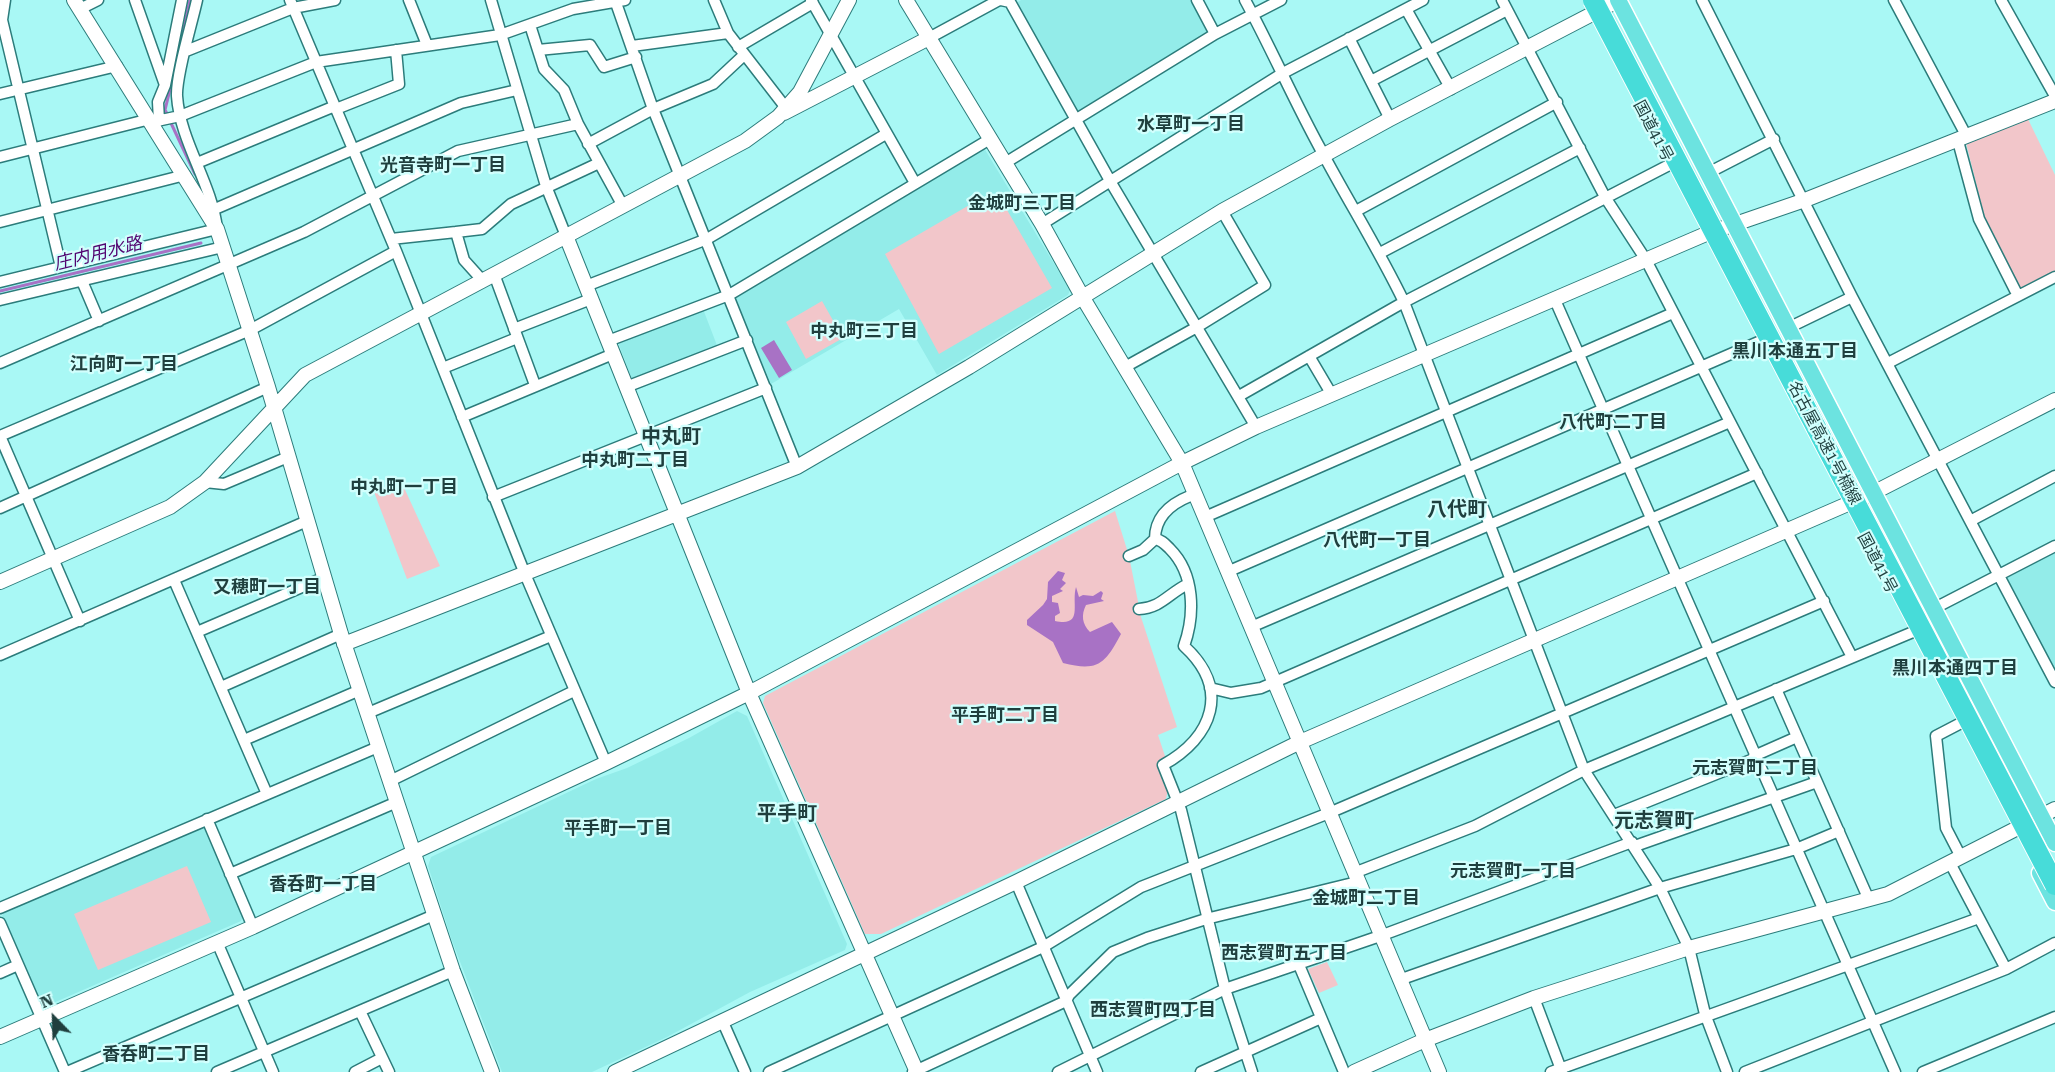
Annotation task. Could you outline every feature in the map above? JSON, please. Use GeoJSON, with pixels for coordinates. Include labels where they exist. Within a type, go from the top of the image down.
{"type":"FeatureCollection","features":[{"type":"Feature","properties":{"kind":"highway","name":"名古屋高速1号楠線"},"geometry":{"type":"LineString","coordinates":[[1606,0],[2055,859]]}},
{"type":"Feature","properties":{"kind":"highway","name":"国道41号"},"geometry":{"type":"LineString","coordinates":[[1618,0],[1933,609],[2048,813],[2055,843]]}},
{"type":"Feature","properties":{"kind":"highway","name":"名古屋高速1号楠線"},"geometry":{"type":"LineString","coordinates":[[1589,5],[2055,885]]}},
{"type":"Feature","properties":{"kind":"highway","name":"国道41号"},"geometry":{"type":"LineString","coordinates":[[1589,5],[1846,504],[2055,902]]}},
{"type":"Feature","properties":{"kind":"street"},"geometry":{"type":"LineString","coordinates":[[5,0],[2,20],[5,57],[18,90],[62,267]]}},
{"type":"Feature","properties":{"kind":"street"},"geometry":{"type":"LineString","coordinates":[[98,0],[77,4],[156,121],[184,175],[217,229]]}},
{"type":"Feature","properties":{"kind":"street"},"geometry":{"type":"LineString","coordinates":[[135,0],[165,85]]}},
{"type":"Feature","properties":{"kind":"street"},"geometry":{"type":"LineString","coordinates":[[156,121],[158,102],[165,85],[182,0]]}},
{"type":"Feature","properties":{"kind":"street"},"geometry":{"type":"LineString","coordinates":[[196,0],[177,93],[177,117],[215,208],[217,229],[268,387],[323,578],[453,971],[492,1072]]}},
{"type":"Feature","properties":{"kind":"street"},"geometry":{"type":"LineString","coordinates":[[186,51],[291,4],[335,0]]}},
{"type":"Feature","properties":{"kind":"street"},"geometry":{"type":"LineString","coordinates":[[409,0],[427,45]]}},
{"type":"Feature","properties":{"kind":"street"},"geometry":{"type":"LineString","coordinates":[[491,0],[546,186],[676,515],[749,693],[916,1072],[1066,1001],[1069,995],[1113,952],[1206,919],[1356,877],[1474,826],[1584,770],[1913,632]]}},
{"type":"Feature","properties":{"kind":"street"},"geometry":{"type":"LineString","coordinates":[[714,0],[728,33],[763,76],[782,112]]}},
{"type":"Feature","properties":{"kind":"street"},"geometry":{"type":"LineString","coordinates":[[782,112],[811,75],[849,0]]}},
{"type":"Feature","properties":{"kind":"street"},"geometry":{"type":"LineString","coordinates":[[906,0],[1042,224],[1083,298],[1182,463],[1438,1072]]}},
{"type":"Feature","properties":{"kind":"street"},"geometry":{"type":"LineString","coordinates":[[1197,0],[1215,34]]}},
{"type":"Feature","properties":{"kind":"street"},"geometry":{"type":"LineString","coordinates":[[1245,0],[1324,156],[1380,253],[1404,302],[1584,770],[1660,888],[1689,948],[1706,1014],[1727,1072]]}},
{"type":"Feature","properties":{"kind":"street"},"geometry":{"type":"LineString","coordinates":[[1005,163],[1215,34],[1281,0]]}},
{"type":"Feature","properties":{"kind":"street"},"geometry":{"type":"LineString","coordinates":[[1042,224],[1283,73],[1423,0]]}},
{"type":"Feature","properties":{"kind":"street"},"geometry":{"type":"LineString","coordinates":[[221,687],[343,639],[525,574],[797,467],[1083,298],[1222,211],[1390,119],[1527,48],[1589,5],[1618,0]]}},
{"type":"Feature","properties":{"kind":"street"},"geometry":{"type":"LineString","coordinates":[[1702,0],[1852,297],[1972,520],[2055,682]]}},
{"type":"Feature","properties":{"kind":"street"},"geometry":{"type":"LineString","coordinates":[[1894,0],[1962,139],[1979,219],[2018,296]]}},
{"type":"Feature","properties":{"kind":"street"},"geometry":{"type":"LineString","coordinates":[[2001,0],[2055,96]]}},
{"type":"Feature","properties":{"kind":"street"},"geometry":{"type":"LineString","coordinates":[[0,157],[177,117],[316,62],[500,35],[573,9],[619,1],[653,109],[797,467]]}},
{"type":"Feature","properties":{"kind":"street"},"geometry":{"type":"LineString","coordinates":[[0,582],[170,507],[204,482],[305,375],[745,141],[782,112],[1006,1],[1256,427]]}},
{"type":"Feature","properties":{"kind":"street"},"geometry":{"type":"LineString","coordinates":[[588,144],[653,109],[713,84],[741,51],[812,2],[915,183]]}},
{"type":"Feature","properties":{"kind":"street"},"geometry":{"type":"LineString","coordinates":[[291,4],[396,251],[493,497],[606,763]]}},
{"type":"Feature","properties":{"kind":"street"},"geometry":{"type":"LineString","coordinates":[[1371,81],[1429,50],[1504,5],[1605,197],[1646,260],[1852,657]]}},
{"type":"Feature","properties":{"kind":"street"},"geometry":{"type":"LineString","coordinates":[[1406,9],[1451,89]]}},
{"type":"Feature","properties":{"kind":"street"},"geometry":{"type":"LineString","coordinates":[[530,26],[544,69],[564,90],[588,144],[623,206]]}},
{"type":"Feature","properties":{"kind":"street"},"geometry":{"type":"LineString","coordinates":[[538,50],[590,45],[604,67],[634,52],[728,33]]}},
{"type":"Feature","properties":{"kind":"street"},"geometry":{"type":"LineString","coordinates":[[1349,38],[1390,119]]}},
{"type":"Feature","properties":{"kind":"street"},"geometry":{"type":"LineString","coordinates":[[197,163],[399,84],[396,50]]}},
{"type":"Feature","properties":{"kind":"street"},"geometry":{"type":"LineString","coordinates":[[0,94],[117,66]]}},
{"type":"Feature","properties":{"kind":"street"},"geometry":{"type":"LineString","coordinates":[[215,208],[461,104],[517,90]]}},
{"type":"Feature","properties":{"kind":"street"},"geometry":{"type":"LineString","coordinates":[[0,1037],[253,927],[606,763],[749,693],[1182,463],[1256,427],[1706,234],[1805,200],[2055,101]]}},
{"type":"Feature","properties":{"kind":"street"},"geometry":{"type":"LineString","coordinates":[[1356,211],[1557,102]]}},
{"type":"Feature","properties":{"kind":"street"},"geometry":{"type":"LineString","coordinates":[[0,363],[304,232],[458,151],[578,124]]}},
{"type":"Feature","properties":{"kind":"street"},"geometry":{"type":"LineString","coordinates":[[443,368],[516,333],[589,292],[707,239],[886,134]]}},
{"type":"Feature","properties":{"kind":"street"},"geometry":{"type":"LineString","coordinates":[[608,340],[729,295],[990,139]]}},
{"type":"Feature","properties":{"kind":"street"},"geometry":{"type":"LineString","coordinates":[[1708,173],[1774,140]]}},
{"type":"Feature","properties":{"kind":"street"},"geometry":{"type":"LineString","coordinates":[[1380,253],[1580,148]]}},
{"type":"Feature","properties":{"kind":"street"},"geometry":{"type":"LineString","coordinates":[[391,240],[482,229],[511,204],[599,163]]}},
{"type":"Feature","properties":{"kind":"street"},"geometry":{"type":"LineString","coordinates":[[1239,396],[1404,302],[1671,164]]}},
{"type":"Feature","properties":{"kind":"street"},"geometry":{"type":"LineString","coordinates":[[0,222],[184,175]]}},
{"type":"Feature","properties":{"kind":"street"},"geometry":{"type":"LineString","coordinates":[[1125,367],[1197,327],[1265,285],[1222,211]]}},
{"type":"Feature","properties":{"kind":"street"},"geometry":{"type":"LineString","coordinates":[[0,282],[217,229]]}},
{"type":"Feature","properties":{"kind":"street"},"geometry":{"type":"LineString","coordinates":[[456,232],[465,260],[488,277],[516,333],[535,385]]}},
{"type":"Feature","properties":{"kind":"street"},"geometry":{"type":"LineString","coordinates":[[0,300],[223,247]]}},
{"type":"Feature","properties":{"kind":"street"},"geometry":{"type":"LineString","coordinates":[[80,621],[0,436],[249,330],[396,251]]}},
{"type":"Feature","properties":{"kind":"street"},"geometry":{"type":"LineString","coordinates":[[1888,363],[2055,277]]}},
{"type":"Feature","properties":{"kind":"street"},"geometry":{"type":"LineString","coordinates":[[82,281],[99,321]]}},
{"type":"Feature","properties":{"kind":"street"},"geometry":{"type":"LineString","coordinates":[[1788,328],[1852,297]]}},
{"type":"Feature","properties":{"kind":"street"},"geometry":{"type":"LineString","coordinates":[[1555,300],[1895,1072]]}},
{"type":"Feature","properties":{"kind":"street"},"geometry":{"type":"LineString","coordinates":[[1205,517],[1673,313]]}},
{"type":"Feature","properties":{"kind":"street"},"geometry":{"type":"LineString","coordinates":[[626,387],[747,340]]}},
{"type":"Feature","properties":{"kind":"street"},"geometry":{"type":"LineString","coordinates":[[1227,572],[1763,340]]}},
{"type":"Feature","properties":{"kind":"street"},"geometry":{"type":"LineString","coordinates":[[462,417],[613,354]]}},
{"type":"Feature","properties":{"kind":"street"},"geometry":{"type":"LineString","coordinates":[[1309,356],[1332,394]]}},
{"type":"Feature","properties":{"kind":"street"},"geometry":{"type":"LineString","coordinates":[[0,508],[268,387]]}},
{"type":"Feature","properties":{"kind":"street"},"geometry":{"type":"LineString","coordinates":[[493,497],[766,388]]}},
{"type":"Feature","properties":{"kind":"street"},"geometry":{"type":"LineString","coordinates":[[615,1072],[1016,882],[1300,742],[1535,638],[1874,493],[2055,400]]}},
{"type":"Feature","properties":{"kind":"street"},"geometry":{"type":"LineString","coordinates":[[1251,627],[1730,422]]}},
{"type":"Feature","properties":{"kind":"street"},"geometry":{"type":"LineString","coordinates":[[204,482],[224,484],[288,457]]}},
{"type":"Feature","properties":{"kind":"street"},"geometry":{"type":"LineString","coordinates":[[1210,688],[1243,693],[1274,683],[1757,473]]}},
{"type":"Feature","properties":{"kind":"street"},"geometry":{"type":"LineString","coordinates":[[1972,520],[2055,476]]}},
{"type":"Feature","properties":{"kind":"street"},"geometry":{"type":"LineString","coordinates":[[1130,556],[1143,550],[1155,539],[1155,528],[1162,515],[1173,504],[1190,496]]}},
{"type":"Feature","properties":{"kind":"street"},"geometry":{"type":"LineString","coordinates":[[0,655],[307,521]]}},
{"type":"Feature","properties":{"kind":"street"},"geometry":{"type":"LineString","coordinates":[[1155,539],[1160,540],[1173,552],[1182,565],[1188,584],[1191,619],[1184,646],[1203,667],[1210,688],[1209,717],[1204,730],[1187,750],[1163,765],[1178,803],[1225,989],[1252,1072]]}},
{"type":"Feature","properties":{"kind":"street"},"geometry":{"type":"LineString","coordinates":[[1933,609],[2055,546]]}},
{"type":"Feature","properties":{"kind":"street"},"geometry":{"type":"LineString","coordinates":[[197,632],[323,578]]}},
{"type":"Feature","properties":{"kind":"street"},"geometry":{"type":"LineString","coordinates":[[174,580],[267,794]]}},
{"type":"Feature","properties":{"kind":"street"},"geometry":{"type":"LineString","coordinates":[[1139,609],[1162,604],[1174,590],[1188,584]]}},
{"type":"Feature","properties":{"kind":"street"},"geometry":{"type":"LineString","coordinates":[[769,1072],[1043,947],[1141,887],[1329,813],[1824,601]]}},
{"type":"Feature","properties":{"kind":"street"},"geometry":{"type":"LineString","coordinates":[[368,714],[551,636]]}},
{"type":"Feature","properties":{"kind":"street"},"geometry":{"type":"LineString","coordinates":[[1776,689],[1869,900]]}},
{"type":"Feature","properties":{"kind":"street"},"geometry":{"type":"LineString","coordinates":[[244,740],[360,690]]}},
{"type":"Feature","properties":{"kind":"street"},"geometry":{"type":"LineString","coordinates":[[390,781],[574,691]]}},
{"type":"Feature","properties":{"kind":"street"},"geometry":{"type":"LineString","coordinates":[[1961,723],[1936,736],[1946,828],[1955,860],[1979,918],[2006,969]]}},
{"type":"Feature","properties":{"kind":"street"},"geometry":{"type":"LineString","coordinates":[[1614,815],[1755,757],[1797,737]]}},
{"type":"Feature","properties":{"kind":"street"},"geometry":{"type":"LineString","coordinates":[[0,908],[378,747]]}},
{"type":"Feature","properties":{"kind":"street"},"geometry":{"type":"LineString","coordinates":[[1058,1072],[1225,989],[1299,965],[1633,844],[1773,799],[1817,782]]}},
{"type":"Feature","properties":{"kind":"street"},"geometry":{"type":"LineString","coordinates":[[230,874],[397,802]]}},
{"type":"Feature","properties":{"kind":"street"},"geometry":{"type":"LineString","coordinates":[[1354,1072],[1425,1040],[1534,998],[1689,948],[1888,894],[2048,813]]}},
{"type":"Feature","properties":{"kind":"street"},"geometry":{"type":"LineString","coordinates":[[207,819],[253,927]]}},
{"type":"Feature","properties":{"kind":"street"},"geometry":{"type":"LineString","coordinates":[[1400,980],[1660,888],[1796,849],[1839,831]]}},
{"type":"Feature","properties":{"kind":"street"},"geometry":{"type":"LineString","coordinates":[[1016,882],[1097,1072]]}},
{"type":"Feature","properties":{"kind":"street"},"geometry":{"type":"LineString","coordinates":[[0,923],[66,1072],[434,915]]}},
{"type":"Feature","properties":{"kind":"street"},"geometry":{"type":"LineString","coordinates":[[1534,998],[1558,1071],[1706,1014],[1979,918]]}},
{"type":"Feature","properties":{"kind":"street"},"geometry":{"type":"LineString","coordinates":[[217,942],[273,1072]]}},
{"type":"Feature","properties":{"kind":"street"},"geometry":{"type":"LineString","coordinates":[[1745,1072],[2006,969],[2055,943]]}},
{"type":"Feature","properties":{"kind":"street"},"geometry":{"type":"LineString","coordinates":[[0,973],[18,965]]}},
{"type":"Feature","properties":{"kind":"street"},"geometry":{"type":"LineString","coordinates":[[1299,965],[1344,1072]]}},
{"type":"Feature","properties":{"kind":"street"},"geometry":{"type":"LineString","coordinates":[[217,1072],[453,971]]}},
{"type":"Feature","properties":{"kind":"street"},"geometry":{"type":"LineString","coordinates":[[360,1011],[389,1072]]}},
{"type":"Feature","properties":{"kind":"street"},"geometry":{"type":"LineString","coordinates":[[1923,1072],[2055,1017]]}},
{"type":"Feature","properties":{"kind":"street"},"geometry":{"type":"LineString","coordinates":[[1201,1072],[1321,1018]]}},
{"type":"Feature","properties":{"kind":"street"},"geometry":{"type":"LineString","coordinates":[[722,1020],[745,1072]]}},
{"type":"Feature","properties":{"kind":"street"},"geometry":{"type":"LineString","coordinates":[[355,1072],[382,1058]]}},
{"type":"Feature","properties":{"kind":"shaded area"},"geometry":{"type":"Polygon","coordinates":[[[1021,0],[1190,0],[1209,32],[1073,115],[1015,4],[1021,0]]]}},
{"type":"Feature","properties":{"kind":"shaded area"},"geometry":{"type":"Polygon","coordinates":[[[2028,119],[2055,175],[2055,271],[2021,289],[1985,219],[1966,143],[2028,119]]]}},
{"type":"Feature","properties":{"kind":"shaded area"},"geometry":{"type":"Polygon","coordinates":[[[984,148],[1070,290],[1068,295],[937,375],[899,309],[771,384],[734,297],[984,148]]]}},
{"type":"Feature","properties":{"kind":"shaded area"},"geometry":{"type":"Polygon","coordinates":[[[978,200],[1003,203],[1052,288],[939,354],[885,254],[978,200]]]}},
{"type":"Feature","properties":{"kind":"shaded area"},"geometry":{"type":"Polygon","coordinates":[[[822,301],[843,338],[806,359],[786,322],[822,301]]]}},
{"type":"Feature","properties":{"kind":"shaded area"},"geometry":{"type":"Polygon","coordinates":[[[703,309],[718,348],[633,382],[619,345],[620,341],[703,309]]]}},
{"type":"Feature","properties":{"kind":"shaded area"},"geometry":{"type":"Polygon","coordinates":[[[774,340],[792,370],[779,378],[761,348],[774,340]]]}},
{"type":"Feature","properties":{"kind":"shaded area"},"geometry":{"type":"Polygon","coordinates":[[[401,481],[440,566],[407,579],[374,492],[401,481]]]}},
{"type":"Feature","properties":{"kind":"shaded area"},"geometry":{"type":"Polygon","coordinates":[[[1115,511],[1129,556],[1141,617],[1177,727],[1158,735],[1166,759],[1158,761],[1168,789],[1166,799],[881,934],[865,934],[763,703],[765,696],[1115,511]]]}},
{"type":"Feature","properties":{"kind":"shaded area"},"geometry":{"type":"Polygon","coordinates":[[[2055,552],[2055,673],[2006,577],[2055,552]]]}},
{"type":"Feature","properties":{"kind":"shaded area"},"geometry":{"type":"Polygon","coordinates":[[[1058,571],[1065,573],[1062,580],[1066,583],[1060,589],[1063,591],[1052,596],[1052,602],[1058,603],[1060,613],[1055,616],[1055,621],[1070,621],[1073,617],[1076,587],[1079,597],[1093,596],[1101,591],[1103,593],[1101,599],[1104,601],[1086,605],[1083,612],[1085,626],[1090,632],[1112,622],[1121,634],[1105,659],[1093,666],[1063,663],[1053,642],[1027,625],[1027,620],[1047,599],[1048,582],[1058,571]]]}},
{"type":"Feature","properties":{"kind":"shaded area"},"geometry":{"type":"Polygon","coordinates":[[[737,711],[747,716],[847,944],[845,950],[750,992],[667,1037],[592,1072],[502,1072],[451,938],[428,866],[431,857],[596,779],[627,768],[689,738],[737,711]]]}},
{"type":"Feature","properties":{"kind":"shaded area"},"geometry":{"type":"Polygon","coordinates":[[[202,826],[206,828],[243,916],[241,921],[44,1007],[41,1005],[2,916],[4,912],[202,826]]]}},
{"type":"Feature","properties":{"kind":"shaded area"},"geometry":{"type":"Polygon","coordinates":[[[187,866],[211,922],[98,970],[74,914],[187,866]]]}},
{"type":"Feature","properties":{"kind":"shaded area"},"geometry":{"type":"Polygon","coordinates":[[[1327,962],[1338,985],[1319,993],[1308,969],[1327,962]]]}},
{"type":"Feature","properties":{"kind":"waterway","name":"庄内用水路"},"geometry":{"type":"LineString","coordinates":[[179,51],[190,0]]}},
{"type":"Feature","properties":{"kind":"waterway","name":"庄内用水路"},"geometry":{"type":"LineString","coordinates":[[168,115],[165,110],[175,69]]}},
{"type":"Feature","properties":{"kind":"waterway","name":"庄内用水路"},"geometry":{"type":"LineString","coordinates":[[170,121],[195,174]]}},
{"type":"Feature","properties":{"kind":"waterway","name":"庄内用水路"},"geometry":{"type":"LineString","coordinates":[[0,291],[201,243]]}},
{"type":"Feature","properties":{"kind":"district","name":"水草町一丁目"},"geometry":{"type":"Point","coordinates":[1191,125]}},
{"type":"Feature","properties":{"kind":"district","name":"光音寺町一丁目"},"geometry":{"type":"Point","coordinates":[443,166]}},
{"type":"Feature","properties":{"kind":"district","name":"金城町三丁目"},"geometry":{"type":"Point","coordinates":[1022,204]}},
{"type":"Feature","properties":{"kind":"district","name":"中丸町三丁目"},"geometry":{"type":"Point","coordinates":[864,332]}},
{"type":"Feature","properties":{"kind":"district","name":"黒川本通五丁目"},"geometry":{"type":"Point","coordinates":[1795,352]}},
{"type":"Feature","properties":{"kind":"district","name":"江向町一丁目"},"geometry":{"type":"Point","coordinates":[124,365]}},
{"type":"Feature","properties":{"kind":"district","name":"八代町二丁目"},"geometry":{"type":"Point","coordinates":[1613,423]}},
{"type":"Feature","properties":{"kind":"district","name":"中丸町"},"geometry":{"type":"Point","coordinates":[671,437]}},
{"type":"Feature","properties":{"kind":"district","name":"中丸町二丁目"},"geometry":{"type":"Point","coordinates":[635,461]}},
{"type":"Feature","properties":{"kind":"district","name":"中丸町一丁目"},"geometry":{"type":"Point","coordinates":[404,488]}},
{"type":"Feature","properties":{"kind":"district","name":"八代町"},"geometry":{"type":"Point","coordinates":[1457,510]}},
{"type":"Feature","properties":{"kind":"district","name":"八代町一丁目"},"geometry":{"type":"Point","coordinates":[1377,541]}},
{"type":"Feature","properties":{"kind":"district","name":"又穂町一丁目"},"geometry":{"type":"Point","coordinates":[267,588]}},
{"type":"Feature","properties":{"kind":"district","name":"黒川本通四丁目"},"geometry":{"type":"Point","coordinates":[1955,669]}},
{"type":"Feature","properties":{"kind":"district","name":"平手町二丁目"},"geometry":{"type":"Point","coordinates":[1005,716]}},
{"type":"Feature","properties":{"kind":"district","name":"元志賀町二丁目"},"geometry":{"type":"Point","coordinates":[1755,769]}},
{"type":"Feature","properties":{"kind":"district","name":"平手町"},"geometry":{"type":"Point","coordinates":[787,814]}},
{"type":"Feature","properties":{"kind":"district","name":"元志賀町"},"geometry":{"type":"Point","coordinates":[1654,821]}},
{"type":"Feature","properties":{"kind":"district","name":"平手町一丁目"},"geometry":{"type":"Point","coordinates":[618,829]}},
{"type":"Feature","properties":{"kind":"district","name":"元志賀町一丁目"},"geometry":{"type":"Point","coordinates":[1513,872]}},
{"type":"Feature","properties":{"kind":"district","name":"香呑町一丁目"},"geometry":{"type":"Point","coordinates":[323,885]}},
{"type":"Feature","properties":{"kind":"district","name":"金城町二丁目"},"geometry":{"type":"Point","coordinates":[1366,899]}},
{"type":"Feature","properties":{"kind":"district","name":"西志賀町五丁目"},"geometry":{"type":"Point","coordinates":[1284,954]}},
{"type":"Feature","properties":{"kind":"district","name":"西志賀町四丁目"},"geometry":{"type":"Point","coordinates":[1153,1011]}},
{"type":"Feature","properties":{"kind":"district","name":"香呑町二丁目"},"geometry":{"type":"Point","coordinates":[156,1055]}}]}
